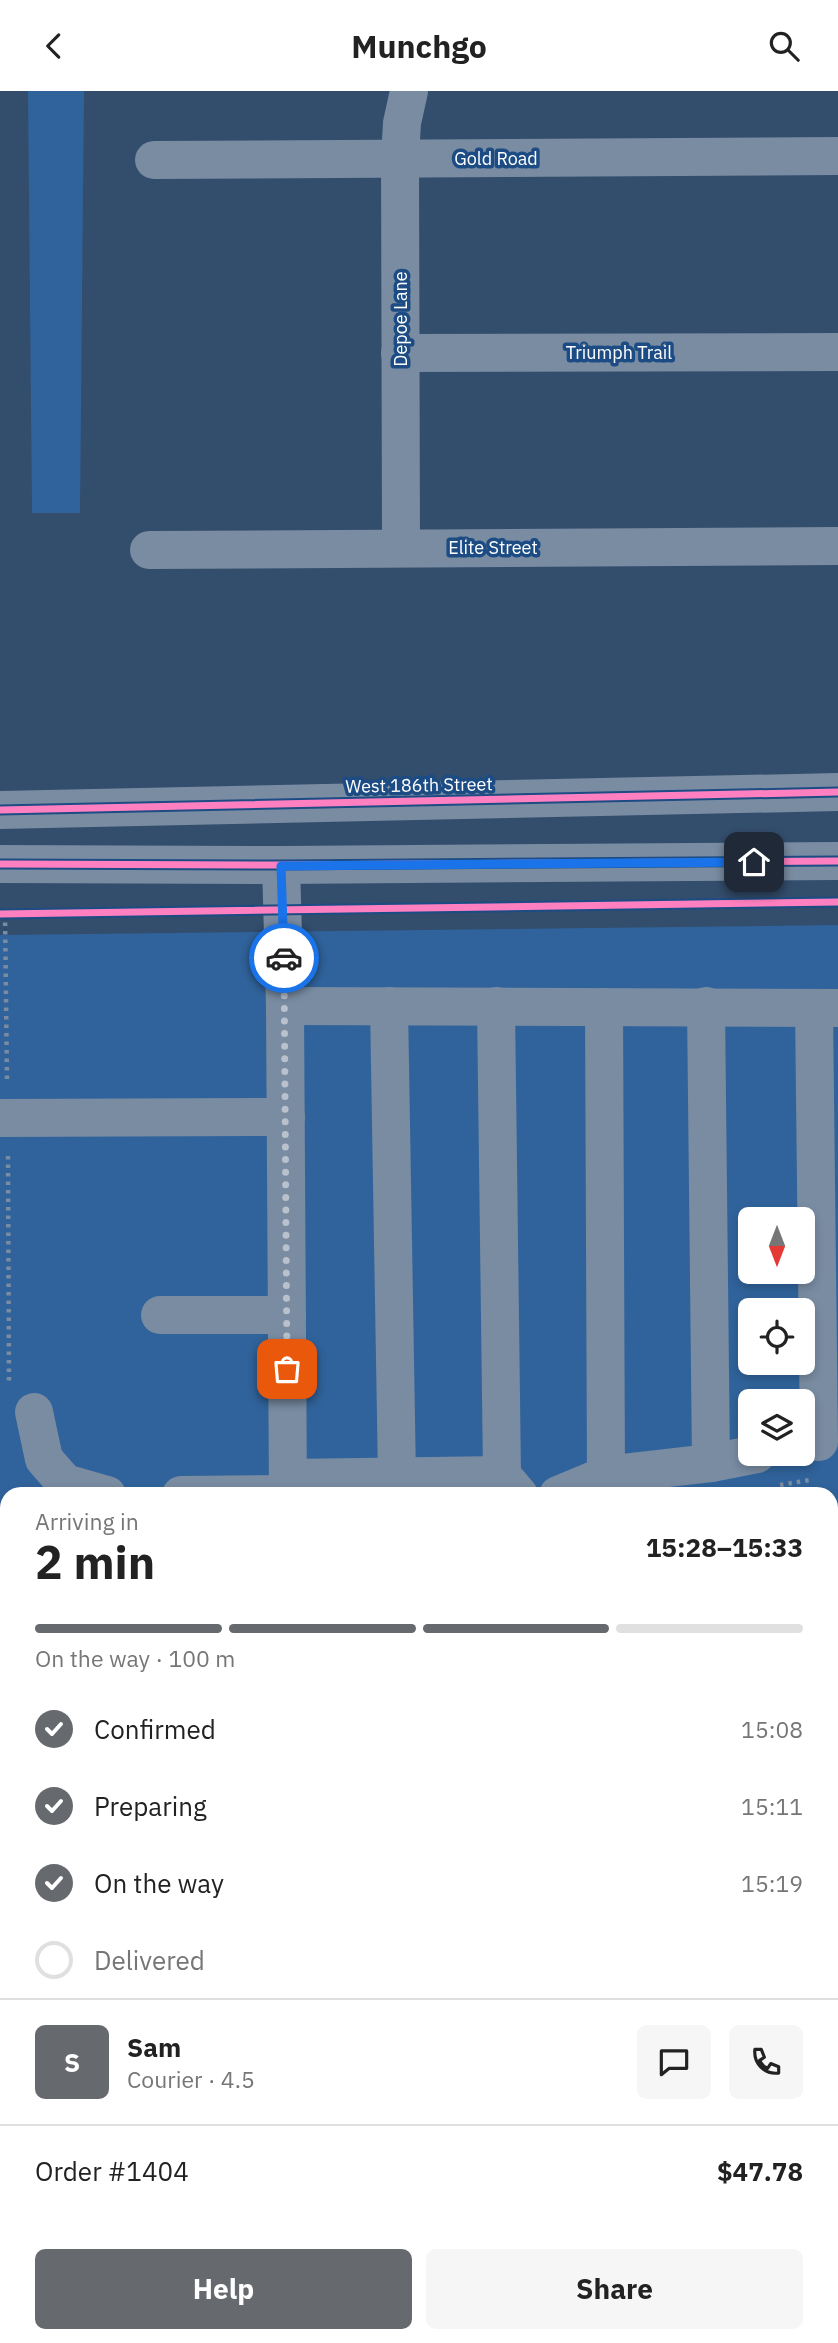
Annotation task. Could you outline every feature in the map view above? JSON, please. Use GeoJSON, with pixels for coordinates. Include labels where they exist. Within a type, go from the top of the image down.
{"type":"FeatureCollection","features":[{"type":"Feature","properties":{"kind":"street","name":"Depoe Lane"},"geometry":{"type":"LineString","coordinates":[[401,547],[400,158],[402,123],[409,91]]}},
{"type":"Feature","properties":{"kind":"street","name":"Gold Road"},"geometry":{"type":"LineString","coordinates":[[154,160],[838,156]]}},
{"type":"Feature","properties":{"kind":"street","name":"Triumph Trail"},"geometry":{"type":"LineString","coordinates":[[400,353],[838,352]]}},
{"type":"Feature","properties":{"kind":"street","name":"Elite Street"},"geometry":{"type":"LineString","coordinates":[[149,550],[838,546]]}},
{"type":"Feature","properties":{"kind":"street","name":"West 186th Street"},"geometry":{"type":"LineString","coordinates":[[0,810],[838,792]]}},
{"type":"Feature","properties":{"kind":"street"},"geometry":{"type":"LineString","coordinates":[[0,864],[281,866],[838,861]]}},
{"type":"Feature","properties":{"kind":"street"},"geometry":{"type":"LineString","coordinates":[[281,866],[285,1006],[288,1487]]}},
{"type":"Feature","properties":{"kind":"street"},"geometry":{"type":"LineString","coordinates":[[285,1006],[826,1008],[818,1452]]}},
{"type":"Feature","properties":{"kind":"street"},"geometry":{"type":"LineString","coordinates":[[388,1006],[397,1477]]}},
{"type":"Feature","properties":{"kind":"street"},"geometry":{"type":"LineString","coordinates":[[306,1487],[397,1477],[511,1485],[496,1006]]}},
{"type":"Feature","properties":{"kind":"street"},"geometry":{"type":"LineString","coordinates":[[706,1006],[711,1463]]}},
{"type":"Feature","properties":{"kind":"street"},"geometry":{"type":"LineString","coordinates":[[604,1007],[606,1475]]}},
{"type":"Feature","properties":{"kind":"street"},"geometry":{"type":"LineString","coordinates":[[4,1118],[286,1117]]}},
{"type":"Feature","properties":{"kind":"street"},"geometry":{"type":"LineString","coordinates":[[160,1315],[287,1315]]}},
{"type":"Feature","properties":{"kind":"street"},"geometry":{"type":"LineString","coordinates":[[22,1401],[44,1459],[65,1483],[79,1487]]}},
{"type":"Feature","properties":{"kind":"street"},"geometry":{"type":"LineString","coordinates":[[577,1487],[606,1475],[711,1463],[765,1470]]}},
{"type":"Feature","properties":{"kind":"path"},"geometry":{"type":"LineString","coordinates":[[19,913],[3,914],[4,1118],[22,1401]]}},
{"type":"Feature","properties":{"kind":"path"},"geometry":{"type":"LineString","coordinates":[[765,1470],[818,1452]]}},
{"type":"Feature","properties":{"kind":"shaded area"},"geometry":{"type":"Polygon","coordinates":[[[28,91],[84,91],[80,513],[32,513],[28,91]]]}},
{"type":"Feature","properties":{"kind":"shaded area"},"geometry":{"type":"Polygon","coordinates":[[[838,925],[838,1487],[0,1487],[0,935],[838,925]]]}},
{"type":"Feature","properties":{"kind":"cycle path"},"geometry":{"type":"LineString","coordinates":[[0,810],[838,792]]}},
{"type":"Feature","properties":{"kind":"cycle path"},"geometry":{"type":"LineString","coordinates":[[0,864],[838,861]]}},
{"type":"Feature","properties":{"kind":"cycle path"},"geometry":{"type":"LineString","coordinates":[[0,914],[838,902]]}},
{"type":"Feature","properties":{"kind":"way so far"},"geometry":{"type":"LineString","coordinates":[[284,958],[287,1369]]}},
{"type":"Feature","properties":{"kind":"route"},"geometry":{"type":"LineString","coordinates":[[284,958],[281,866],[754,862]]}}]}
